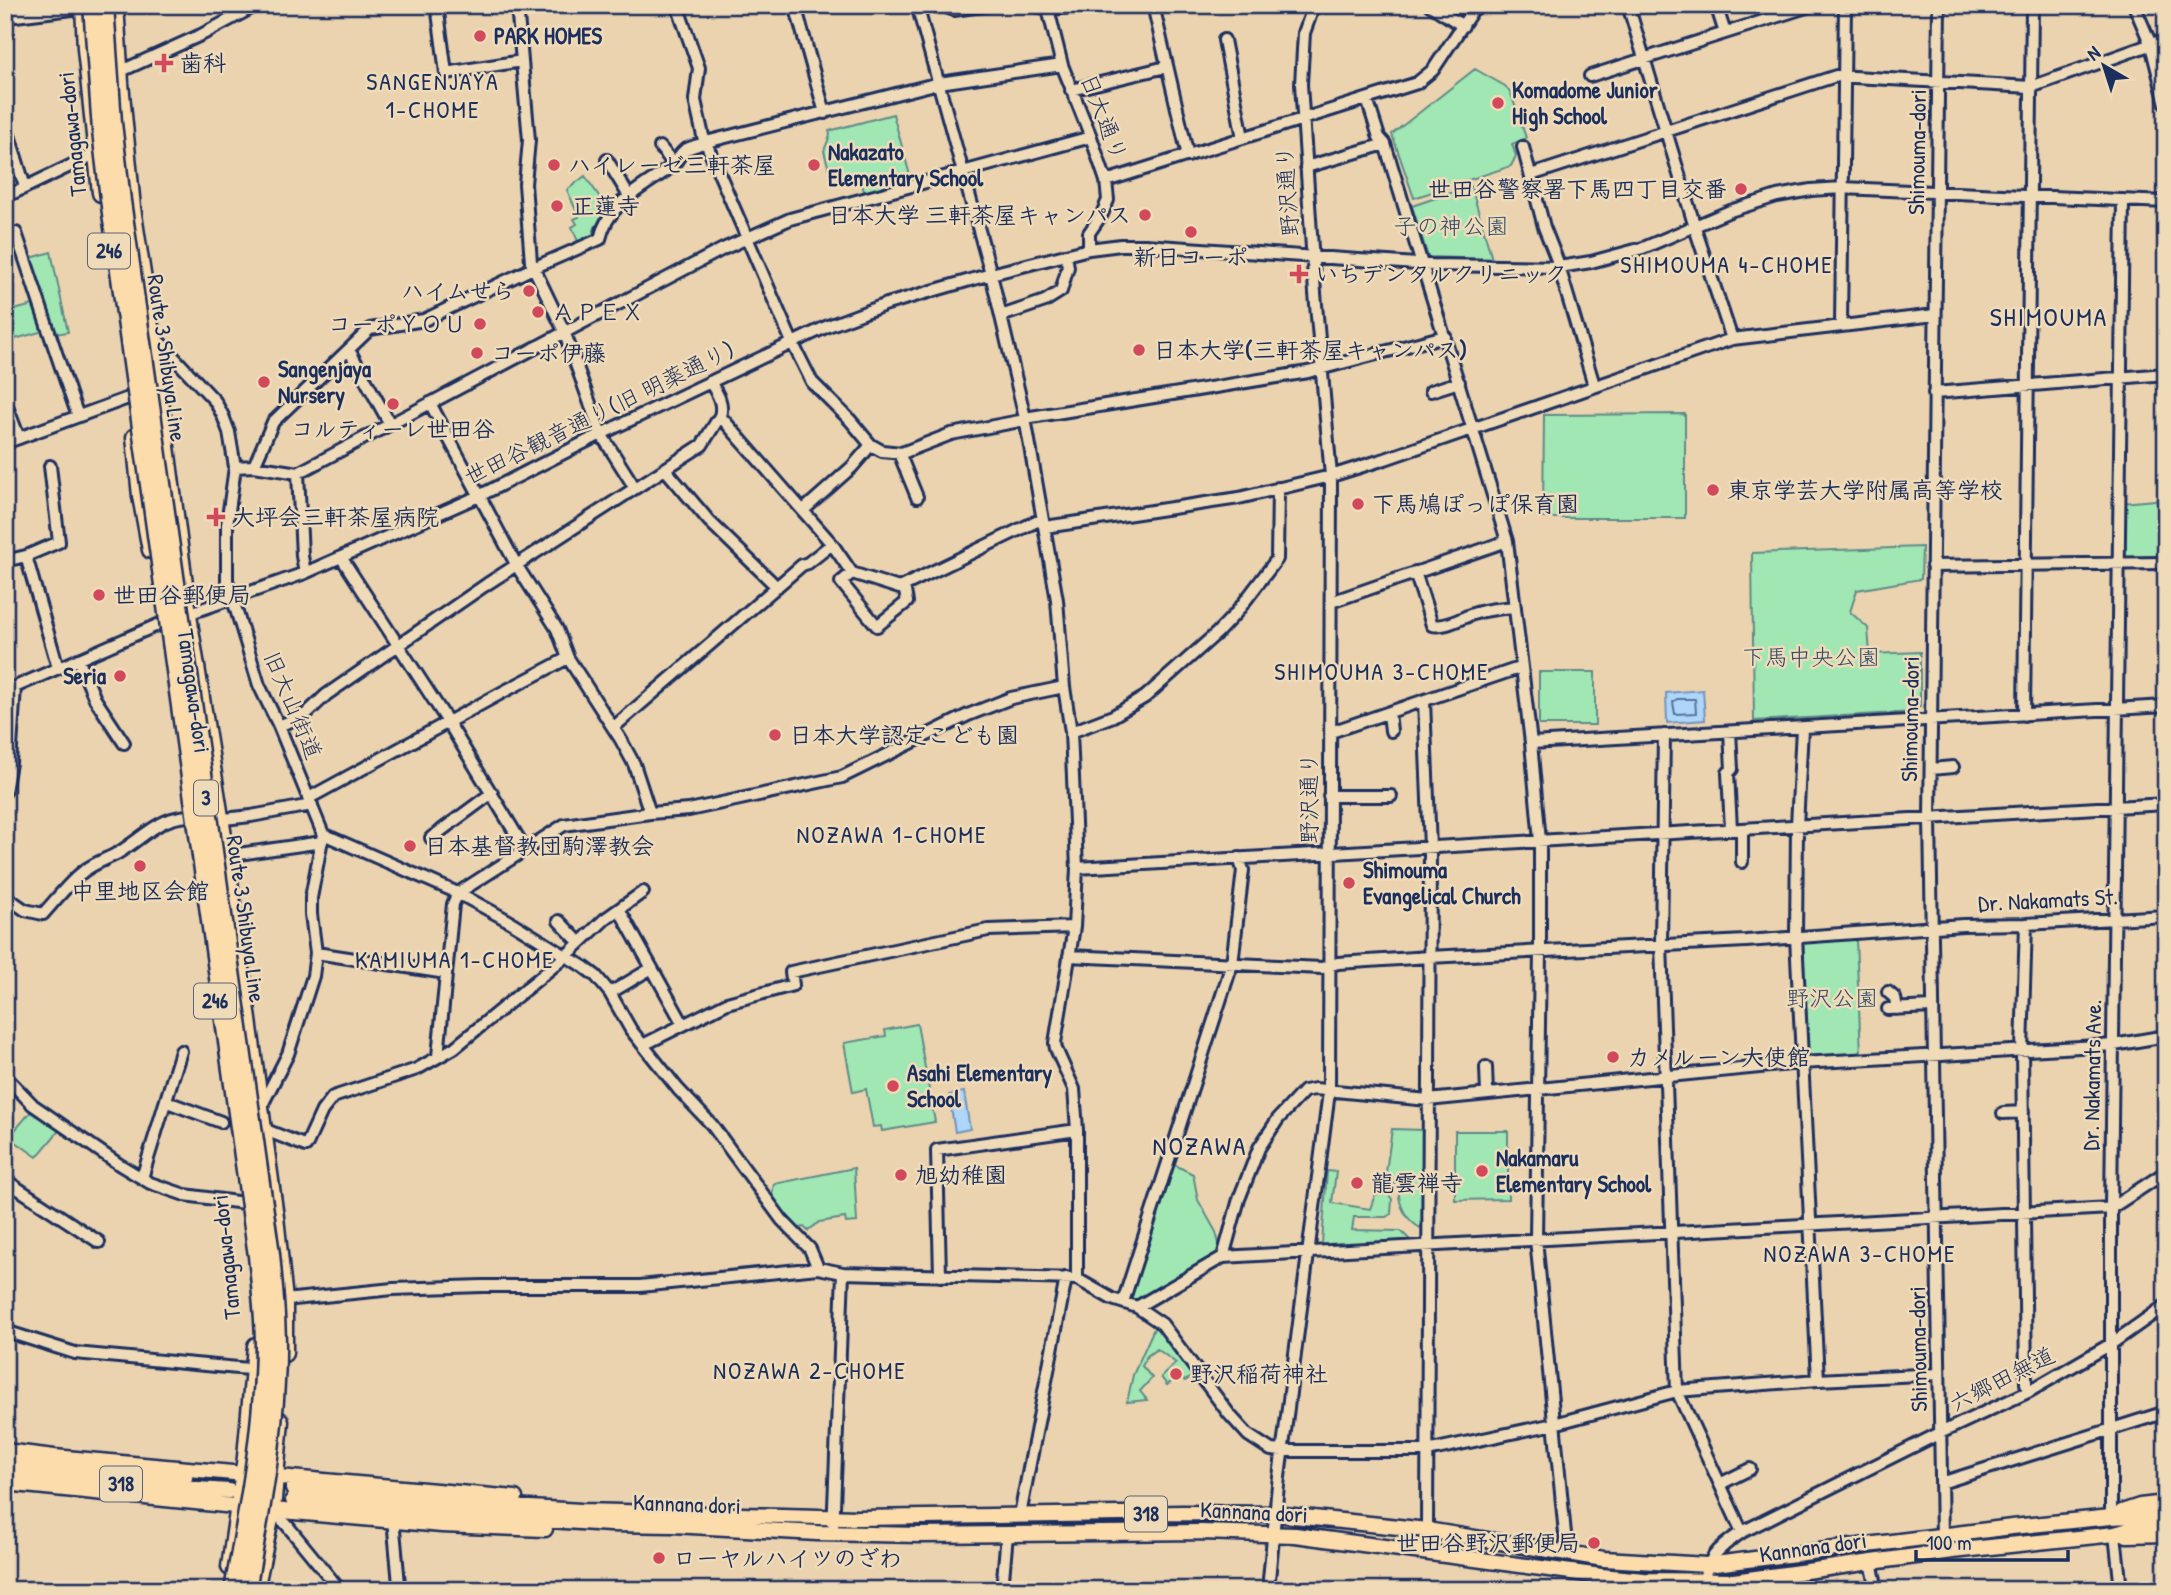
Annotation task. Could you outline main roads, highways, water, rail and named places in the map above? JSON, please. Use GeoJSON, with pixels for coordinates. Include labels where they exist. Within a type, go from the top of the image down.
{"type":"FeatureCollection","features":[{"type":"Feature","properties":{"kind":"highway","name":"Route 3 Shibuya Line"},"geometry":{"type":"LineString","coordinates":[[105,5],[113,124],[122,201],[276,1302],[273,1423],[247,1590]]}},
{"type":"Feature","properties":{"kind":"highway","name":"Tamagawa-dori"},"geometry":{"type":"LineString","coordinates":[[115,5],[132,208],[188,613],[225,856],[284,1300],[283,1373],[276,1478],[255,1590]]}},
{"type":"Feature","properties":{"kind":"highway","name":"Route 3 Shibuya Line"},"geometry":{"type":"LineString","coordinates":[[88,6],[108,199],[262,1304],[264,1343],[259,1423],[247,1515],[233,1590]]}},
{"type":"Feature","properties":{"kind":"highway","name":"Tamagawa-dori"},"geometry":{"type":"LineString","coordinates":[[88,6],[86,49],[95,154],[131,397],[141,496],[162,622],[254,1271],[256,1364],[234,1482],[239,1507],[226,1590]]}},
{"type":"Feature","properties":{"kind":"highway","name":"246"},"geometry":{"type":"LineString","coordinates":[[88,6],[104,135],[102,200]]}},
{"type":"Feature","properties":{"kind":"main road"},"geometry":{"type":"LineString","coordinates":[[5,1451],[234,1482],[276,1478],[564,1502],[580,1516],[562,1530],[479,1527],[239,1507],[5,1483]]}},
{"type":"Feature","properties":{"kind":"main road","name":"318"},"geometry":{"type":"LineString","coordinates":[[5,1461],[234,1482]]}},
{"type":"Feature","properties":{"kind":"main road","name":"318"},"geometry":{"type":"LineString","coordinates":[[5,1472],[99,1483],[234,1482]]}},
{"type":"Feature","properties":{"kind":"main road","name":"Kannana dori"},"geometry":{"type":"LineString","coordinates":[[293,1495],[446,1503],[580,1516],[833,1533],[921,1535],[1201,1531],[1272,1534],[1321,1538],[1643,1585],[1704,1586],[1871,1562],[2115,1534],[2143,1526],[2166,1524]]}},
{"type":"Feature","properties":{"kind":"main road"},"geometry":{"type":"LineString","coordinates":[[2111,1517],[2140,1506],[2166,1503]]}},
{"type":"Feature","properties":{"kind":"main road","name":"Kannana dori"},"geometry":{"type":"LineString","coordinates":[[580,1516],[898,1518],[1275,1514],[1427,1530],[1604,1559],[1707,1565],[2111,1517],[2166,1514]]}},
{"type":"Feature","properties":{"kind":"main road"},"geometry":{"type":"LineString","coordinates":[[2115,1534],[2166,1534]]}},
{"type":"Feature","properties":{"kind":"water"},"geometry":{"type":"Polygon","coordinates":[[[1703,690],[1705,720],[1667,723],[1666,693],[1703,690]]]}},
{"type":"Feature","properties":{"kind":"water"},"geometry":{"type":"Polygon","coordinates":[[[964,1092],[970,1129],[955,1132],[949,1095],[964,1092]]]}},
{"type":"Feature","properties":{"kind":"tunnel"},"geometry":{"type":"LineString","coordinates":[[230,1482],[293,1489]]}},
{"type":"Feature","properties":{"kind":"place","name":"PARK HOMES"},"geometry":{"type":"Point","coordinates":[480,36]}},
{"type":"Feature","properties":{"kind":"place","name":"歯科"},"geometry":{"type":"Point","coordinates":[164,63]}},
{"type":"Feature","properties":{"kind":"place","name":"Komadome Junior High School"},"geometry":{"type":"Point","coordinates":[1498,103]}},
{"type":"Feature","properties":{"kind":"place","name":"ハイレーゼ三軒茶屋"},"geometry":{"type":"Point","coordinates":[554,165]}},
{"type":"Feature","properties":{"kind":"place","name":"Nakazato Elementary School"},"geometry":{"type":"Point","coordinates":[814,165]}},
{"type":"Feature","properties":{"kind":"place","name":"世田谷警察署下馬四丁目交番"},"geometry":{"type":"Point","coordinates":[1741,189]}},
{"type":"Feature","properties":{"kind":"place","name":"正蓮寺"},"geometry":{"type":"Point","coordinates":[557,206]}},
{"type":"Feature","properties":{"kind":"place","name":"日本大学 三軒茶屋キャンパス"},"geometry":{"type":"Point","coordinates":[1145,215]}},
{"type":"Feature","properties":{"kind":"place","name":"新日コーポ"},"geometry":{"type":"Point","coordinates":[1191,232]}},
{"type":"Feature","properties":{"kind":"place","name":"いちデンタルクリニック"},"geometry":{"type":"Point","coordinates":[1299,274]}},
{"type":"Feature","properties":{"kind":"place","name":"ハイムせら"},"geometry":{"type":"Point","coordinates":[529,291]}},
{"type":"Feature","properties":{"kind":"place","name":"ＡＰＥＸ"},"geometry":{"type":"Point","coordinates":[538,312]}},
{"type":"Feature","properties":{"kind":"place","name":"コーポＹＯＵ"},"geometry":{"type":"Point","coordinates":[480,324]}},
{"type":"Feature","properties":{"kind":"place","name":"日本大学(三軒茶屋キャンパス)"},"geometry":{"type":"Point","coordinates":[1139,350]}},
{"type":"Feature","properties":{"kind":"place","name":"コーポ伊藤"},"geometry":{"type":"Point","coordinates":[477,353]}},
{"type":"Feature","properties":{"kind":"place","name":"Sangenjaya Nursery"},"geometry":{"type":"Point","coordinates":[264,382]}},
{"type":"Feature","properties":{"kind":"place","name":"コルティーレ世田谷"},"geometry":{"type":"Point","coordinates":[393,404]}},
{"type":"Feature","properties":{"kind":"place","name":"東京学芸大学附属高等学校"},"geometry":{"type":"Point","coordinates":[1713,490]}},
{"type":"Feature","properties":{"kind":"place","name":"下馬鳩ぽっぽ保育園"},"geometry":{"type":"Point","coordinates":[1358,504]}},
{"type":"Feature","properties":{"kind":"place","name":"大坪会三軒茶屋病院"},"geometry":{"type":"Point","coordinates":[216,517]}},
{"type":"Feature","properties":{"kind":"place","name":"世田谷郵便局"},"geometry":{"type":"Point","coordinates":[99,595]}},
{"type":"Feature","properties":{"kind":"place","name":"Seria"},"geometry":{"type":"Point","coordinates":[120,676]}},
{"type":"Feature","properties":{"kind":"place","name":"日本大学認定こども園"},"geometry":{"type":"Point","coordinates":[775,735]}},
{"type":"Feature","properties":{"kind":"place","name":"日本基督教団駒澤教会"},"geometry":{"type":"Point","coordinates":[410,846]}},
{"type":"Feature","properties":{"kind":"place","name":"中里地区会館"},"geometry":{"type":"Point","coordinates":[140,866]}},
{"type":"Feature","properties":{"kind":"place","name":"Shimouma Evangelical Church"},"geometry":{"type":"Point","coordinates":[1349,883]}},
{"type":"Feature","properties":{"kind":"place","name":"カメルーン大使館"},"geometry":{"type":"Point","coordinates":[1613,1057]}},
{"type":"Feature","properties":{"kind":"place","name":"Asahi Elementary School"},"geometry":{"type":"Point","coordinates":[893,1086]}},
{"type":"Feature","properties":{"kind":"place","name":"Nakamaru Elementary School"},"geometry":{"type":"Point","coordinates":[1482,1171]}},
{"type":"Feature","properties":{"kind":"place","name":"旭幼稚園"},"geometry":{"type":"Point","coordinates":[901,1175]}},
{"type":"Feature","properties":{"kind":"place","name":"龍雲禅寺"},"geometry":{"type":"Point","coordinates":[1357,1183]}},
{"type":"Feature","properties":{"kind":"place","name":"野沢稲荷神社"},"geometry":{"type":"Point","coordinates":[1176,1374]}},
{"type":"Feature","properties":{"kind":"place","name":"世田谷野沢郵便局"},"geometry":{"type":"Point","coordinates":[1594,1543]}},
{"type":"Feature","properties":{"kind":"place","name":"ローヤルハイツのざわ"},"geometry":{"type":"Point","coordinates":[659,1558]}},
{"type":"Feature","properties":{"kind":"district","name":"SANGENJAYA 1-CHOME"},"geometry":{"type":"Point","coordinates":[433,96]}},
{"type":"Feature","properties":{"kind":"district","name":"SHIMOUMA 4-CHOME"},"geometry":{"type":"Point","coordinates":[1727,265]}},
{"type":"Feature","properties":{"kind":"district","name":"SHIMOUMA"},"geometry":{"type":"Point","coordinates":[2049,317]}},
{"type":"Feature","properties":{"kind":"district","name":"SHIMOUMA 3-CHOME"},"geometry":{"type":"Point","coordinates":[1382,672]}},
{"type":"Feature","properties":{"kind":"district","name":"NOZAWA 1-CHOME"},"geometry":{"type":"Point","coordinates":[892,835]}},
{"type":"Feature","properties":{"kind":"district","name":"KAMIUMA 1-CHOME"},"geometry":{"type":"Point","coordinates":[455,960]}},
{"type":"Feature","properties":{"kind":"district","name":"NOZAWA"},"geometry":{"type":"Point","coordinates":[1200,1146]}},
{"type":"Feature","properties":{"kind":"district","name":"NOZAWA 3-CHOME"},"geometry":{"type":"Point","coordinates":[1860,1254]}},
{"type":"Feature","properties":{"kind":"district","name":"NOZAWA 2-CHOME"},"geometry":{"type":"Point","coordinates":[810,1371]}},
{"type":"Feature","properties":{"kind":"park label","name":"子の神公園"},"geometry":{"type":"Point","coordinates":[1451,226]}},
{"type":"Feature","properties":{"kind":"park label","name":"下馬中央公園"},"geometry":{"type":"Point","coordinates":[1811,657]}},
{"type":"Feature","properties":{"kind":"park label","name":"野沢公園"},"geometry":{"type":"Point","coordinates":[1832,998]}}]}
